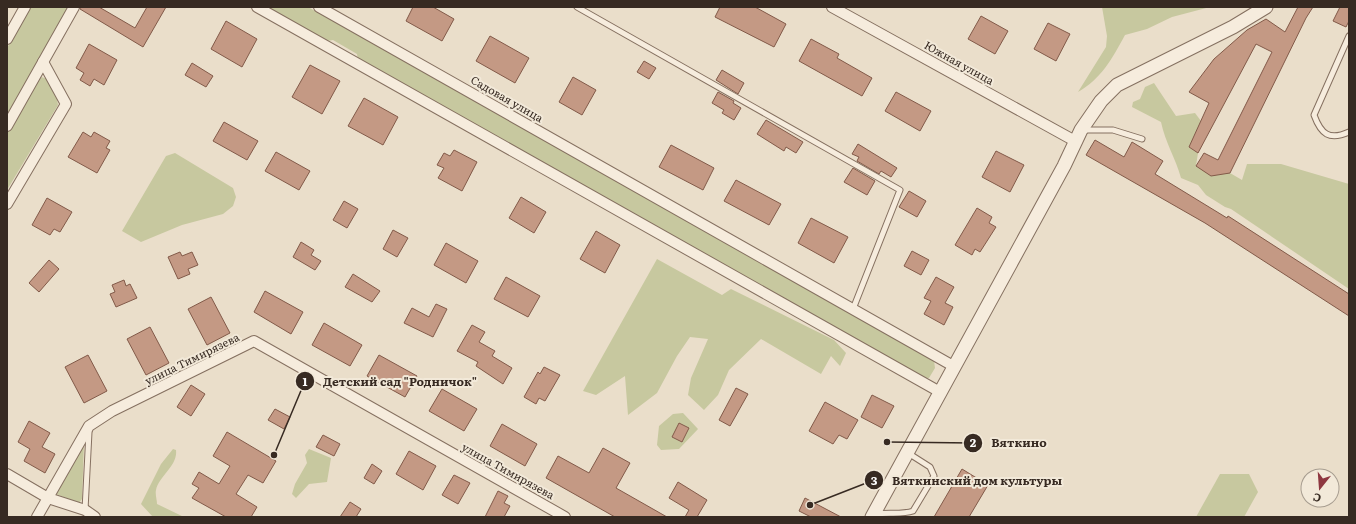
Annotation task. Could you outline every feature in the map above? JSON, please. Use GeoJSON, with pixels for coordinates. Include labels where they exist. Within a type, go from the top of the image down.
{"type":"FeatureCollection","features":[{"type":"Feature","properties":{"kind":"street"},"geometry":{"type":"LineString","coordinates":[[7,39],[25,7]]}},
{"type":"Feature","properties":{"kind":"street"},"geometry":{"type":"LineString","coordinates":[[7,126],[74,7]]}},
{"type":"Feature","properties":{"kind":"street"},"geometry":{"type":"LineString","coordinates":[[257,7],[940,392]]}},
{"type":"Feature","properties":{"kind":"street","name":"Садовая улица"},"geometry":{"type":"LineString","coordinates":[[319,7],[853,310],[955,366]]}},
{"type":"Feature","properties":{"kind":"street","name":"Южная улица"},"geometry":{"type":"LineString","coordinates":[[832,7],[1078,135]]}},
{"type":"Feature","properties":{"kind":"street"},"geometry":{"type":"LineString","coordinates":[[873,516],[1064,166],[1078,135],[1101,101],[1117,85],[1233,27],[1266,7]]}},
{"type":"Feature","properties":{"kind":"street"},"geometry":{"type":"LineString","coordinates":[[7,204],[66,104],[43,62]]}},
{"type":"Feature","properties":{"kind":"street","name":"улица Тимирязева"},"geometry":{"type":"LineString","coordinates":[[37,517],[89,426],[112,411],[254,341],[565,517]]}},
{"type":"Feature","properties":{"kind":"street"},"geometry":{"type":"LineString","coordinates":[[7,474],[48,498],[85,510],[95,517]]}},
{"type":"Feature","properties":{"kind":"lane"},"geometry":{"type":"LineString","coordinates":[[577,7],[900,190],[853,310]]}},
{"type":"Feature","properties":{"kind":"lane"},"geometry":{"type":"LineString","coordinates":[[1349,36],[1314,116],[1319,129],[1329,136],[1341,136],[1349,132]]}},
{"type":"Feature","properties":{"kind":"lane"},"geometry":{"type":"LineString","coordinates":[[1078,135],[1113,130],[1142,139]]}},
{"type":"Feature","properties":{"kind":"lane"},"geometry":{"type":"LineString","coordinates":[[85,510],[89,426]]}},
{"type":"Feature","properties":{"kind":"lane"},"geometry":{"type":"LineString","coordinates":[[873,516],[892,512],[906,514],[913,511],[934,476],[930,467],[907,453]]}},
{"type":"Feature","properties":{"kind":"green space"},"geometry":{"type":"Polygon","coordinates":[[[30,7],[68,7],[7,116],[7,48],[30,7]]]}},
{"type":"Feature","properties":{"kind":"green space"},"geometry":{"type":"Polygon","coordinates":[[[267,7],[308,7],[934,361],[935,368],[929,378],[923,378],[358,60],[357,54],[333,40],[327,41],[267,7]]]}},
{"type":"Feature","properties":{"kind":"green space"},"geometry":{"type":"Polygon","coordinates":[[[1102,7],[1210,7],[1172,17],[1147,29],[1125,35],[1100,75],[1078,92],[1106,47],[1107,36],[1102,7]]]}},
{"type":"Feature","properties":{"kind":"green space"},"geometry":{"type":"Polygon","coordinates":[[[41,77],[48,79],[56,93],[58,105],[7,190],[7,133],[37,80],[41,77]]]}},
{"type":"Feature","properties":{"kind":"green space"},"geometry":{"type":"Polygon","coordinates":[[[1154,83],[1176,116],[1195,113],[1201,121],[1189,147],[1198,153],[1196,166],[1230,173],[1242,180],[1247,164],[1281,164],[1349,184],[1349,289],[1231,209],[1206,195],[1198,185],[1181,178],[1165,137],[1161,122],[1132,107],[1133,102],[1140,99],[1145,87],[1154,83]]]}},
{"type":"Feature","properties":{"kind":"green space"},"geometry":{"type":"Polygon","coordinates":[[[175,153],[233,188],[236,197],[233,206],[223,214],[182,225],[141,242],[122,231],[166,156],[175,153]]]}},
{"type":"Feature","properties":{"kind":"green space"},"geometry":{"type":"Polygon","coordinates":[[[657,259],[722,295],[731,289],[834,340],[846,353],[840,366],[831,356],[821,374],[761,339],[729,370],[718,395],[704,410],[688,395],[691,378],[708,339],[690,337],[677,356],[657,393],[628,415],[625,376],[596,395],[583,391],[657,259]]]}},
{"type":"Feature","properties":{"kind":"green space"},"geometry":{"type":"Polygon","coordinates":[[[683,413],[698,429],[679,449],[661,450],[657,445],[659,426],[673,414],[683,413]],[[679,423],[672,437],[682,442],[689,428],[679,423]]]}},
{"type":"Feature","properties":{"kind":"green space"},"geometry":{"type":"Polygon","coordinates":[[[84,442],[82,499],[79,503],[56,494],[84,442]]]}},
{"type":"Feature","properties":{"kind":"green space"},"geometry":{"type":"Polygon","coordinates":[[[173,449],[176,450],[174,461],[156,490],[157,504],[184,517],[153,517],[141,504],[161,464],[173,449]]]}},
{"type":"Feature","properties":{"kind":"green space"},"geometry":{"type":"Polygon","coordinates":[[[309,449],[331,458],[327,482],[309,484],[296,498],[292,494],[295,484],[307,463],[305,455],[309,449]]]}},
{"type":"Feature","properties":{"kind":"green space"},"geometry":{"type":"Polygon","coordinates":[[[1220,474],[1249,474],[1258,492],[1244,517],[1196,517],[1220,474]]]}},
{"type":"Feature","properties":{"kind":"building"},"geometry":{"type":"Polygon","coordinates":[[[80,7],[99,7],[135,28],[147,7],[166,7],[143,47],[80,9],[80,7]]]}},
{"type":"Feature","properties":{"kind":"building"},"geometry":{"type":"Polygon","coordinates":[[[413,7],[433,7],[454,19],[442,41],[406,21],[413,7]]]}},
{"type":"Feature","properties":{"kind":"building"},"geometry":{"type":"Polygon","coordinates":[[[720,7],[755,7],[786,24],[774,47],[715,17],[720,7]]]}},
{"type":"Feature","properties":{"kind":"building"},"geometry":{"type":"Polygon","coordinates":[[[1298,7],[1313,7],[1306,18],[1230,173],[1211,176],[1196,166],[1204,153],[1218,160],[1272,52],[1256,44],[1198,153],[1189,147],[1209,103],[1189,92],[1214,59],[1247,30],[1266,19],[1285,32],[1298,7]]]}},
{"type":"Feature","properties":{"kind":"building"},"geometry":{"type":"Polygon","coordinates":[[[1340,7],[1349,7],[1349,21],[1346,27],[1333,21],[1340,7]]]}},
{"type":"Feature","properties":{"kind":"building"},"geometry":{"type":"Polygon","coordinates":[[[981,16],[1008,31],[995,54],[968,39],[981,16]]]}},
{"type":"Feature","properties":{"kind":"building"},"geometry":{"type":"Polygon","coordinates":[[[226,21],[257,39],[242,67],[211,49],[226,21]]]}},
{"type":"Feature","properties":{"kind":"building"},"geometry":{"type":"Polygon","coordinates":[[[1048,23],[1070,34],[1056,61],[1034,49],[1048,23]]]}},
{"type":"Feature","properties":{"kind":"building"},"geometry":{"type":"Polygon","coordinates":[[[490,36],[529,58],[515,83],[476,61],[490,36]]]}},
{"type":"Feature","properties":{"kind":"building"},"geometry":{"type":"Polygon","coordinates":[[[811,39],[839,54],[837,58],[872,78],[862,96],[799,61],[811,39]]]}},
{"type":"Feature","properties":{"kind":"building"},"geometry":{"type":"Polygon","coordinates":[[[89,44],[117,60],[104,85],[94,79],[90,86],[80,80],[84,73],[76,68],[89,44]]]}},
{"type":"Feature","properties":{"kind":"building"},"geometry":{"type":"Polygon","coordinates":[[[644,61],[656,68],[649,79],[637,72],[644,61]]]}},
{"type":"Feature","properties":{"kind":"building"},"geometry":{"type":"Polygon","coordinates":[[[192,63],[213,76],[206,87],[185,75],[192,63]]]}},
{"type":"Feature","properties":{"kind":"building"},"geometry":{"type":"Polygon","coordinates":[[[310,65],[340,81],[322,114],[292,97],[310,65]]]}},
{"type":"Feature","properties":{"kind":"building"},"geometry":{"type":"Polygon","coordinates":[[[722,70],[744,83],[738,94],[716,80],[722,70]]]}},
{"type":"Feature","properties":{"kind":"building"},"geometry":{"type":"Polygon","coordinates":[[[573,77],[596,90],[582,115],[559,102],[573,77]]]}},
{"type":"Feature","properties":{"kind":"building"},"geometry":{"type":"Polygon","coordinates":[[[718,92],[734,101],[733,103],[741,108],[734,120],[722,113],[724,110],[712,103],[718,92]]]}},
{"type":"Feature","properties":{"kind":"building"},"geometry":{"type":"Polygon","coordinates":[[[896,92],[931,111],[920,131],[885,111],[896,92]]]}},
{"type":"Feature","properties":{"kind":"building"},"geometry":{"type":"Polygon","coordinates":[[[364,98],[398,117],[383,145],[348,126],[364,98]]]}},
{"type":"Feature","properties":{"kind":"building"},"geometry":{"type":"Polygon","coordinates":[[[766,120],[803,142],[796,153],[786,147],[784,151],[757,134],[766,120]]]}},
{"type":"Feature","properties":{"kind":"building"},"geometry":{"type":"Polygon","coordinates":[[[224,122],[258,141],[247,160],[213,141],[224,122]]]}},
{"type":"Feature","properties":{"kind":"building"},"geometry":{"type":"Polygon","coordinates":[[[83,132],[91,137],[94,132],[110,141],[106,148],[110,150],[97,173],[68,157],[83,132]]]}},
{"type":"Feature","properties":{"kind":"building"},"geometry":{"type":"Polygon","coordinates":[[[1095,140],[1124,157],[1132,142],[1163,161],[1155,174],[1227,218],[1228,216],[1349,294],[1349,316],[1205,223],[1086,155],[1095,140]]]}},
{"type":"Feature","properties":{"kind":"building"},"geometry":{"type":"Polygon","coordinates":[[[858,144],[897,168],[891,177],[881,171],[879,174],[857,161],[859,157],[852,154],[858,144]]]}},
{"type":"Feature","properties":{"kind":"building"},"geometry":{"type":"Polygon","coordinates":[[[671,145],[714,168],[703,190],[659,167],[671,145]]]}},
{"type":"Feature","properties":{"kind":"building"},"geometry":{"type":"Polygon","coordinates":[[[454,150],[477,162],[462,191],[438,178],[444,168],[437,165],[444,153],[450,156],[454,150]]]}},
{"type":"Feature","properties":{"kind":"building"},"geometry":{"type":"Polygon","coordinates":[[[996,151],[1024,165],[1010,192],[982,177],[996,151]]]}},
{"type":"Feature","properties":{"kind":"building"},"geometry":{"type":"Polygon","coordinates":[[[276,152],[310,171],[299,190],[265,171],[276,152]]]}},
{"type":"Feature","properties":{"kind":"building"},"geometry":{"type":"Polygon","coordinates":[[[853,168],[875,181],[867,195],[844,182],[853,168]]]}},
{"type":"Feature","properties":{"kind":"building"},"geometry":{"type":"Polygon","coordinates":[[[736,180],[781,204],[769,225],[724,201],[736,180]]]}},
{"type":"Feature","properties":{"kind":"building"},"geometry":{"type":"Polygon","coordinates":[[[909,191],[926,201],[917,217],[899,207],[909,191]]]}},
{"type":"Feature","properties":{"kind":"building"},"geometry":{"type":"Polygon","coordinates":[[[521,197],[546,212],[534,233],[509,218],[521,197]]]}},
{"type":"Feature","properties":{"kind":"building"},"geometry":{"type":"Polygon","coordinates":[[[47,198],[72,212],[60,232],[54,229],[50,235],[32,225],[47,198]]]}},
{"type":"Feature","properties":{"kind":"building"},"geometry":{"type":"Polygon","coordinates":[[[344,201],[358,209],[347,228],[333,220],[344,201]]]}},
{"type":"Feature","properties":{"kind":"building"},"geometry":{"type":"Polygon","coordinates":[[[977,208],[992,217],[989,223],[996,227],[980,252],[975,249],[972,255],[955,245],[977,208]]]}},
{"type":"Feature","properties":{"kind":"building"},"geometry":{"type":"Polygon","coordinates":[[[811,218],[848,237],[834,263],[798,243],[811,218]]]}},
{"type":"Feature","properties":{"kind":"building"},"geometry":{"type":"Polygon","coordinates":[[[393,230],[408,238],[397,257],[383,249],[393,230]]]}},
{"type":"Feature","properties":{"kind":"building"},"geometry":{"type":"Polygon","coordinates":[[[596,231],[620,245],[605,273],[580,259],[596,231]]]}},
{"type":"Feature","properties":{"kind":"building"},"geometry":{"type":"Polygon","coordinates":[[[301,242],[314,250],[311,255],[321,261],[315,270],[293,257],[301,242]]]}},
{"type":"Feature","properties":{"kind":"building"},"geometry":{"type":"Polygon","coordinates":[[[446,243],[478,261],[466,283],[434,265],[446,243]]]}},
{"type":"Feature","properties":{"kind":"building"},"geometry":{"type":"Polygon","coordinates":[[[912,251],[929,260],[921,275],[904,266],[912,251]]]}},
{"type":"Feature","properties":{"kind":"building"},"geometry":{"type":"Polygon","coordinates":[[[180,252],[182,256],[192,252],[198,265],[188,269],[190,274],[178,279],[168,257],[180,252]]]}},
{"type":"Feature","properties":{"kind":"building"},"geometry":{"type":"Polygon","coordinates":[[[49,260],[59,269],[39,292],[29,283],[49,260]]]}},
{"type":"Feature","properties":{"kind":"building"},"geometry":{"type":"Polygon","coordinates":[[[353,274],[380,291],[372,302],[345,287],[353,274]]]}},
{"type":"Feature","properties":{"kind":"building"},"geometry":{"type":"Polygon","coordinates":[[[506,277],[540,296],[528,317],[494,299],[506,277]]]}},
{"type":"Feature","properties":{"kind":"building"},"geometry":{"type":"Polygon","coordinates":[[[936,277],[954,287],[945,303],[953,307],[944,325],[924,314],[931,301],[924,298],[936,277]]]}},
{"type":"Feature","properties":{"kind":"building"},"geometry":{"type":"Polygon","coordinates":[[[124,280],[126,286],[130,284],[137,298],[116,307],[110,294],[115,292],[112,285],[124,280]]]}},
{"type":"Feature","properties":{"kind":"building"},"geometry":{"type":"Polygon","coordinates":[[[265,291],[303,312],[291,334],[254,312],[265,291]]]}},
{"type":"Feature","properties":{"kind":"building"},"geometry":{"type":"Polygon","coordinates":[[[211,297],[230,333],[207,345],[188,309],[211,297]]]}},
{"type":"Feature","properties":{"kind":"building"},"geometry":{"type":"Polygon","coordinates":[[[436,304],[447,309],[433,337],[404,323],[412,308],[429,317],[436,304]]]}},
{"type":"Feature","properties":{"kind":"building"},"geometry":{"type":"Polygon","coordinates":[[[324,323],[362,345],[350,366],[312,345],[324,323]]]}},
{"type":"Feature","properties":{"kind":"building"},"geometry":{"type":"Polygon","coordinates":[[[472,325],[485,332],[479,342],[495,351],[492,356],[512,368],[503,384],[476,366],[478,362],[457,351],[472,325]]]}},
{"type":"Feature","properties":{"kind":"building"},"geometry":{"type":"Polygon","coordinates":[[[150,327],[169,363],[146,375],[127,339],[150,327]]]}},
{"type":"Feature","properties":{"kind":"building"},"geometry":{"type":"Polygon","coordinates":[[[88,355],[107,391],[84,403],[65,367],[88,355]]]}},
{"type":"Feature","properties":{"kind":"building"},"geometry":{"type":"Polygon","coordinates":[[[379,355],[417,376],[405,397],[367,376],[379,355]]]}},
{"type":"Feature","properties":{"kind":"building"},"geometry":{"type":"Polygon","coordinates":[[[544,367],[560,375],[545,401],[539,398],[536,404],[524,397],[538,372],[540,374],[544,367]]]}},
{"type":"Feature","properties":{"kind":"building"},"geometry":{"type":"Polygon","coordinates":[[[191,385],[205,394],[191,416],[177,407],[191,385]]]}},
{"type":"Feature","properties":{"kind":"building"},"geometry":{"type":"Polygon","coordinates":[[[736,388],[748,394],[730,426],[719,420],[736,388]]]}},
{"type":"Feature","properties":{"kind":"building"},"geometry":{"type":"Polygon","coordinates":[[[442,389],[477,409],[464,431],[429,411],[442,389]]]}},
{"type":"Feature","properties":{"kind":"building"},"geometry":{"type":"Polygon","coordinates":[[[872,395],[894,406],[882,428],[861,417],[872,395]]]}},
{"type":"Feature","properties":{"kind":"building"},"geometry":{"type":"Polygon","coordinates":[[[825,402],[858,420],[847,439],[839,435],[833,444],[809,431],[825,402]]]}},
{"type":"Feature","properties":{"kind":"building"},"geometry":{"type":"Polygon","coordinates":[[[275,409],[290,417],[284,429],[268,420],[275,409]]]}},
{"type":"Feature","properties":{"kind":"building"},"geometry":{"type":"Polygon","coordinates":[[[29,421],[50,433],[42,447],[55,454],[45,473],[24,461],[30,449],[18,442],[29,421]]]}},
{"type":"Feature","properties":{"kind":"building"},"geometry":{"type":"Polygon","coordinates":[[[679,423],[689,428],[682,442],[672,437],[679,423]]]}},
{"type":"Feature","properties":{"kind":"building"},"geometry":{"type":"Polygon","coordinates":[[[502,424],[537,444],[525,466],[490,446],[502,424]]]}},
{"type":"Feature","properties":{"kind":"building"},"geometry":{"type":"Polygon","coordinates":[[[227,432],[276,461],[263,483],[248,475],[236,494],[257,507],[251,517],[226,517],[192,498],[199,488],[192,484],[199,472],[219,484],[230,466],[213,456],[227,432]]]}},
{"type":"Feature","properties":{"kind":"building"},"geometry":{"type":"Polygon","coordinates":[[[323,435],[340,444],[334,456],[316,447],[323,435]]]}},
{"type":"Feature","properties":{"kind":"building"},"geometry":{"type":"Polygon","coordinates":[[[603,448],[630,463],[616,488],[667,517],[615,517],[546,478],[558,456],[589,473],[603,448]]]}},
{"type":"Feature","properties":{"kind":"building"},"geometry":{"type":"Polygon","coordinates":[[[409,451],[436,466],[423,490],[396,474],[409,451]]]}},
{"type":"Feature","properties":{"kind":"building"},"geometry":{"type":"Polygon","coordinates":[[[372,464],[382,471],[374,484],[364,478],[372,464]]]}},
{"type":"Feature","properties":{"kind":"building"},"geometry":{"type":"Polygon","coordinates":[[[962,469],[988,485],[969,517],[934,517],[962,469]]]}},
{"type":"Feature","properties":{"kind":"building"},"geometry":{"type":"Polygon","coordinates":[[[454,475],[470,483],[458,504],[442,495],[454,475]]]}},
{"type":"Feature","properties":{"kind":"building"},"geometry":{"type":"Polygon","coordinates":[[[678,482],[707,500],[697,517],[685,517],[689,510],[669,498],[678,482]]]}},
{"type":"Feature","properties":{"kind":"building"},"geometry":{"type":"Polygon","coordinates":[[[498,491],[508,496],[504,503],[510,506],[504,517],[485,517],[498,491]]]}},
{"type":"Feature","properties":{"kind":"building"},"geometry":{"type":"Polygon","coordinates":[[[805,498],[841,517],[811,517],[799,511],[805,498]]]}},
{"type":"Feature","properties":{"kind":"building"},"geometry":{"type":"Polygon","coordinates":[[[350,502],[361,509],[356,517],[340,517],[350,502]]]}},
{"type":"Feature","properties":{"kind":"place","name":"Вяткино"},"geometry":{"type":"Point","coordinates":[887,442]}},
{"type":"Feature","properties":{"kind":"place","name":"Детский сад \"Родничок\""},"geometry":{"type":"Point","coordinates":[274,455]}},
{"type":"Feature","properties":{"kind":"place","name":"Вяткинский дом культуры"},"geometry":{"type":"Point","coordinates":[810,505]}}]}
